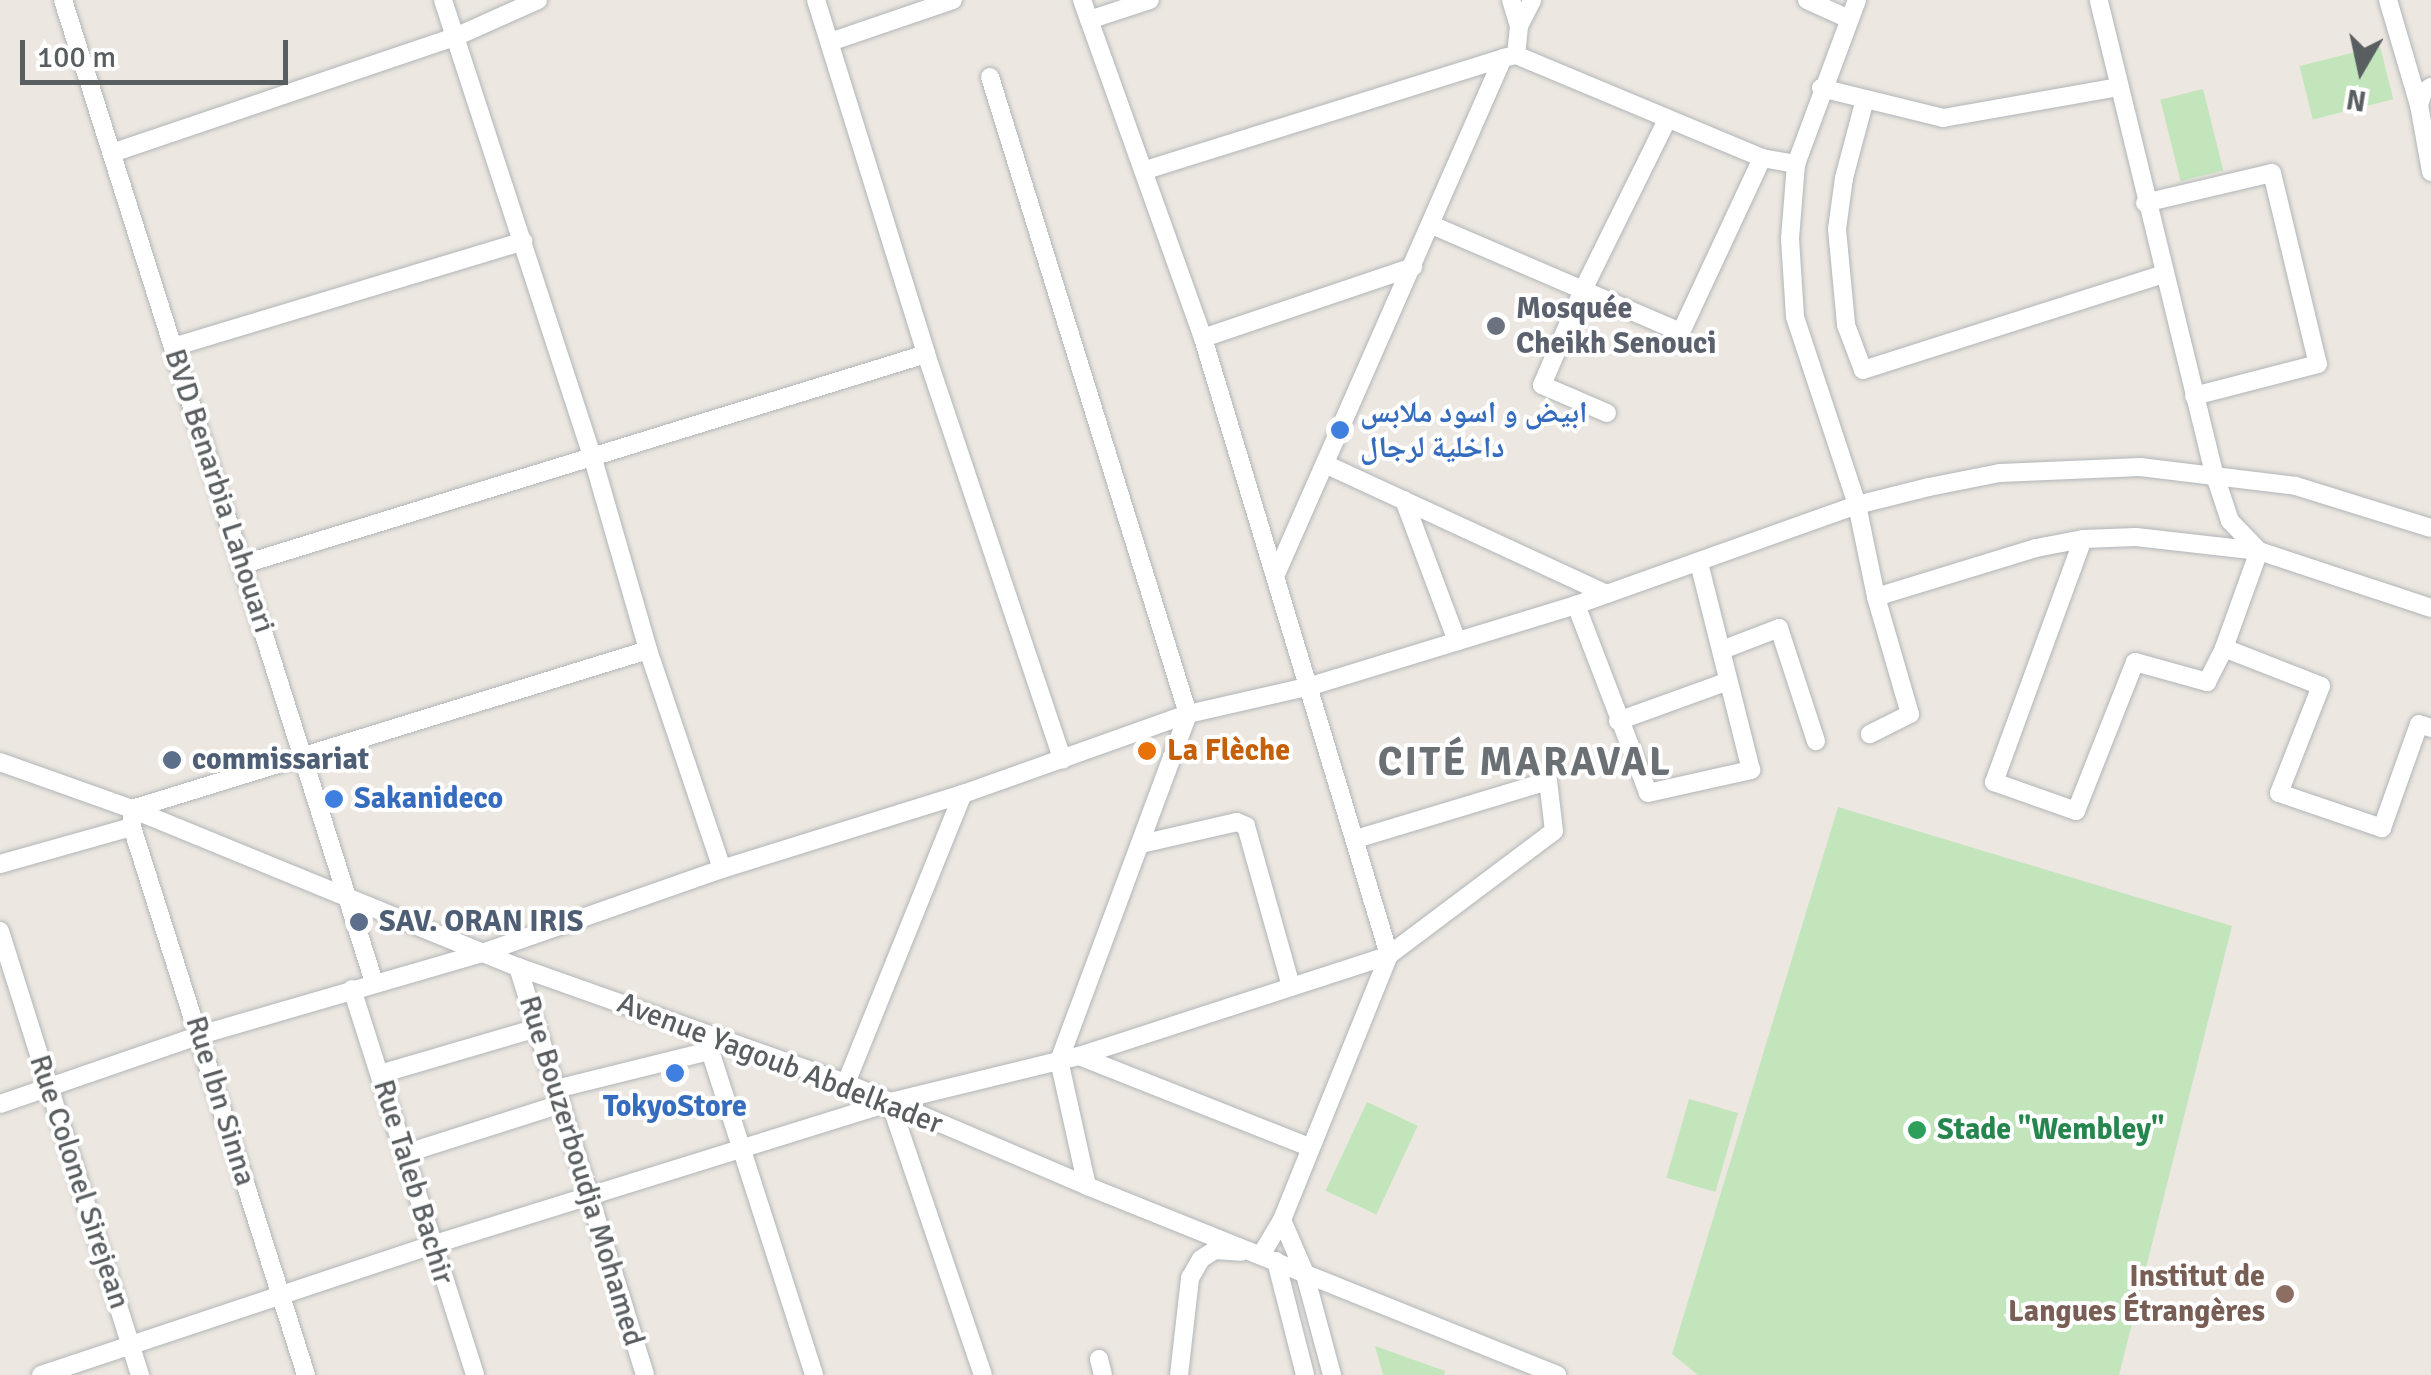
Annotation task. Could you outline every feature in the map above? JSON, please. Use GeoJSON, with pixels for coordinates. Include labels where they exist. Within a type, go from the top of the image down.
{"type":"FeatureCollection","features":[{"type":"Feature","properties":{"kind":"street","name":"BVD Benarbia Lahouari"},"geometry":{"type":"LineString","coordinates":[[63,0],[241,565],[307,758],[374,982]]}},
{"type":"Feature","properties":{"kind":"street"},"geometry":{"type":"LineString","coordinates":[[443,0],[593,459],[648,650],[722,869]]}},
{"type":"Feature","properties":{"kind":"street"},"geometry":{"type":"LineString","coordinates":[[112,152],[455,37],[538,0]]}},
{"type":"Feature","properties":{"kind":"street"},"geometry":{"type":"LineString","coordinates":[[816,0],[926,354],[1063,760]]}},
{"type":"Feature","properties":{"kind":"street"},"geometry":{"type":"LineString","coordinates":[[830,42],[953,0]]}},
{"type":"Feature","properties":{"kind":"street"},"geometry":{"type":"LineString","coordinates":[[1082,0],[1203,338],[1312,686],[1390,954],[1269,1257],[1305,1375]]}},
{"type":"Feature","properties":{"kind":"street"},"geometry":{"type":"LineString","coordinates":[[1089,20],[1150,0]]}},
{"type":"Feature","properties":{"kind":"street"},"geometry":{"type":"LineString","coordinates":[[1511,0],[1519,26]]}},
{"type":"Feature","properties":{"kind":"street"},"geometry":{"type":"LineString","coordinates":[[1277,572],[1532,0]]}},
{"type":"Feature","properties":{"kind":"street"},"geometry":{"type":"LineString","coordinates":[[1807,0],[1849,19]]}},
{"type":"Feature","properties":{"kind":"street"},"geometry":{"type":"LineString","coordinates":[[1857,0],[1821,88],[1796,164],[1790,239],[1795,317],[1856,505],[1876,597],[1910,714],[1870,734]]}},
{"type":"Feature","properties":{"kind":"street"},"geometry":{"type":"LineString","coordinates":[[2099,0],[2214,474],[2230,521],[2258,551]]}},
{"type":"Feature","properties":{"kind":"street"},"geometry":{"type":"LineString","coordinates":[[2388,0],[2418,105],[2431,172]]}},
{"type":"Feature","properties":{"kind":"street"},"geometry":{"type":"LineString","coordinates":[[1146,170],[1509,56],[1762,158],[1796,164]]}},
{"type":"Feature","properties":{"kind":"street"},"geometry":{"type":"LineString","coordinates":[[990,78],[1188,714],[1059,1060],[1088,1186]]}},
{"type":"Feature","properties":{"kind":"street"},"geometry":{"type":"LineString","coordinates":[[1821,88],[1943,118],[2119,86]]}},
{"type":"Feature","properties":{"kind":"street"},"geometry":{"type":"LineString","coordinates":[[2418,105],[2422,92],[2431,87]]}},
{"type":"Feature","properties":{"kind":"street"},"geometry":{"type":"LineString","coordinates":[[1865,99],[1844,178],[1838,229],[1846,326],[1863,370],[2163,274]]}},
{"type":"Feature","properties":{"kind":"street"},"geometry":{"type":"LineString","coordinates":[[1607,414],[1542,385],[1582,292],[1667,120]]}},
{"type":"Feature","properties":{"kind":"street"},"geometry":{"type":"LineString","coordinates":[[1432,225],[1681,332],[1762,158]]}},
{"type":"Feature","properties":{"kind":"street"},"geometry":{"type":"LineString","coordinates":[[2145,202],[2272,174],[2318,364],[2194,396]]}},
{"type":"Feature","properties":{"kind":"street"},"geometry":{"type":"LineString","coordinates":[[173,347],[523,242]]}},
{"type":"Feature","properties":{"kind":"street"},"geometry":{"type":"LineString","coordinates":[[1203,338],[1413,266]]}},
{"type":"Feature","properties":{"kind":"street"},"geometry":{"type":"LineString","coordinates":[[241,565],[926,354]]}},
{"type":"Feature","properties":{"kind":"street"},"geometry":{"type":"LineString","coordinates":[[1325,464],[1606,594]]}},
{"type":"Feature","properties":{"kind":"street"},"geometry":{"type":"LineString","coordinates":[[0,1104],[200,1035],[485,952],[722,869],[963,794],[1188,714],[1312,686],[1576,605],[1856,505],[2000,473],[2090,467],[2214,474],[2296,486],[2431,528]]}},
{"type":"Feature","properties":{"kind":"street"},"geometry":{"type":"LineString","coordinates":[[1404,500],[1457,642]]}},
{"type":"Feature","properties":{"kind":"street"},"geometry":{"type":"LineString","coordinates":[[1876,597],[2036,548],[2083,539],[2136,538],[2258,551],[2431,608]]}},
{"type":"Feature","properties":{"kind":"street"},"geometry":{"type":"LineString","coordinates":[[2083,539],[1994,782],[2076,811],[2135,662],[2207,682],[2224,648],[2258,551]]}},
{"type":"Feature","properties":{"kind":"street"},"geometry":{"type":"LineString","coordinates":[[1576,605],[1648,793],[1750,770],[1700,563]]}},
{"type":"Feature","properties":{"kind":"street"},"geometry":{"type":"LineString","coordinates":[[1722,650],[1779,628],[1816,741]]}},
{"type":"Feature","properties":{"kind":"street"},"geometry":{"type":"LineString","coordinates":[[2224,648],[2322,686],[2279,794],[2382,828],[2420,724],[2431,728]]}},
{"type":"Feature","properties":{"kind":"street"},"geometry":{"type":"LineString","coordinates":[[0,864],[307,758],[648,650]]}},
{"type":"Feature","properties":{"kind":"street"},"geometry":{"type":"LineString","coordinates":[[1618,721],[1726,682]]}},
{"type":"Feature","properties":{"kind":"street","name":"Avenue Yagoub Abdelkader"},"geometry":{"type":"LineString","coordinates":[[0,762],[132,818],[485,952],[708,1043],[846,1083],[1088,1186],[1557,1375]]}},
{"type":"Feature","properties":{"kind":"street"},"geometry":{"type":"LineString","coordinates":[[41,1375],[432,1245],[890,1102],[1079,1056],[1390,954],[1554,831],[1548,781],[1356,840]]}},
{"type":"Feature","properties":{"kind":"street"},"geometry":{"type":"LineString","coordinates":[[846,1083],[963,794]]}},
{"type":"Feature","properties":{"kind":"street","name":"Rue Ibn Sinna"},"geometry":{"type":"LineString","coordinates":[[132,818],[306,1375]]}},
{"type":"Feature","properties":{"kind":"street"},"geometry":{"type":"LineString","coordinates":[[1141,844],[1237,822],[1246,826],[1292,986]]}},
{"type":"Feature","properties":{"kind":"street","name":"Rue Colonel Sirejean"},"geometry":{"type":"LineString","coordinates":[[0,930],[140,1375]]}},
{"type":"Feature","properties":{"kind":"street","name":"Rue Bouzerboudja Mohamed"},"geometry":{"type":"LineString","coordinates":[[518,966],[645,1375]]}},
{"type":"Feature","properties":{"kind":"street","name":"Rue Taleb Bachir"},"geometry":{"type":"LineString","coordinates":[[352,990],[474,1375]]}},
{"type":"Feature","properties":{"kind":"street"},"geometry":{"type":"LineString","coordinates":[[380,1074],[537,1028]]}},
{"type":"Feature","properties":{"kind":"street"},"geometry":{"type":"LineString","coordinates":[[404,1154],[708,1043],[814,1375]]}},
{"type":"Feature","properties":{"kind":"street"},"geometry":{"type":"LineString","coordinates":[[1079,1056],[1310,1147]]}},
{"type":"Feature","properties":{"kind":"street"},"geometry":{"type":"LineString","coordinates":[[890,1102],[983,1375]]}},
{"type":"Feature","properties":{"kind":"street"},"geometry":{"type":"LineString","coordinates":[[1282,1220],[1304,1271],[1332,1375]]}},
{"type":"Feature","properties":{"kind":"street"},"geometry":{"type":"LineString","coordinates":[[1179,1375],[1188,1294],[1201,1259],[1215,1250],[1269,1257]]}},
{"type":"Feature","properties":{"kind":"green space"},"geometry":{"type":"Polygon","coordinates":[[[2380,46],[2393,99],[2313,119],[2299,66],[2380,46]]]}},
{"type":"Feature","properties":{"kind":"green space"},"geometry":{"type":"Polygon","coordinates":[[[2203,89],[2223,171],[2181,181],[2160,100],[2203,89]]]}},
{"type":"Feature","properties":{"kind":"green space"},"geometry":{"type":"Polygon","coordinates":[[[1838,807],[2232,926],[2119,1375],[1698,1375],[1672,1354],[1838,807]]]}},
{"type":"Feature","properties":{"kind":"green space"},"geometry":{"type":"Polygon","coordinates":[[[1689,1099],[1738,1113],[1715,1192],[1666,1178],[1689,1099]]]}},
{"type":"Feature","properties":{"kind":"green space"},"geometry":{"type":"Polygon","coordinates":[[[1367,1102],[1418,1126],[1376,1214],[1326,1191],[1367,1102]]]}},
{"type":"Feature","properties":{"kind":"green space"},"geometry":{"type":"Polygon","coordinates":[[[1375,1346],[1445,1371],[1444,1375],[1383,1375],[1375,1346]]]}},
{"type":"Feature","properties":{"kind":"place","name":"Mosquée Cheikh Senouci"},"geometry":{"type":"Point","coordinates":[1496,326]}},
{"type":"Feature","properties":{"kind":"place","name":"ابيض و اسود ملابس داخلية لرجال"},"geometry":{"type":"Point","coordinates":[1340,430]}},
{"type":"Feature","properties":{"kind":"place","name":"La Flèche"},"geometry":{"type":"Point","coordinates":[1147,751]}},
{"type":"Feature","properties":{"kind":"place","name":"commissariat"},"geometry":{"type":"Point","coordinates":[172,760]}},
{"type":"Feature","properties":{"kind":"place","name":"Sakanideco"},"geometry":{"type":"Point","coordinates":[334,799]}},
{"type":"Feature","properties":{"kind":"place","name":"SAV. ORAN IRIS"},"geometry":{"type":"Point","coordinates":[359,922]}},
{"type":"Feature","properties":{"kind":"place","name":"TokyoStore"},"geometry":{"type":"Point","coordinates":[675,1073]}},
{"type":"Feature","properties":{"kind":"place","name":"Stade \"Wembley\""},"geometry":{"type":"Point","coordinates":[1917,1130]}},
{"type":"Feature","properties":{"kind":"place","name":"Institut de Langues Étrangères"},"geometry":{"type":"Point","coordinates":[2285,1294]}},
{"type":"Feature","properties":{"kind":"district","name":"CITÉ MARAVAL"},"geometry":{"type":"Point","coordinates":[1525,762]}}]}
